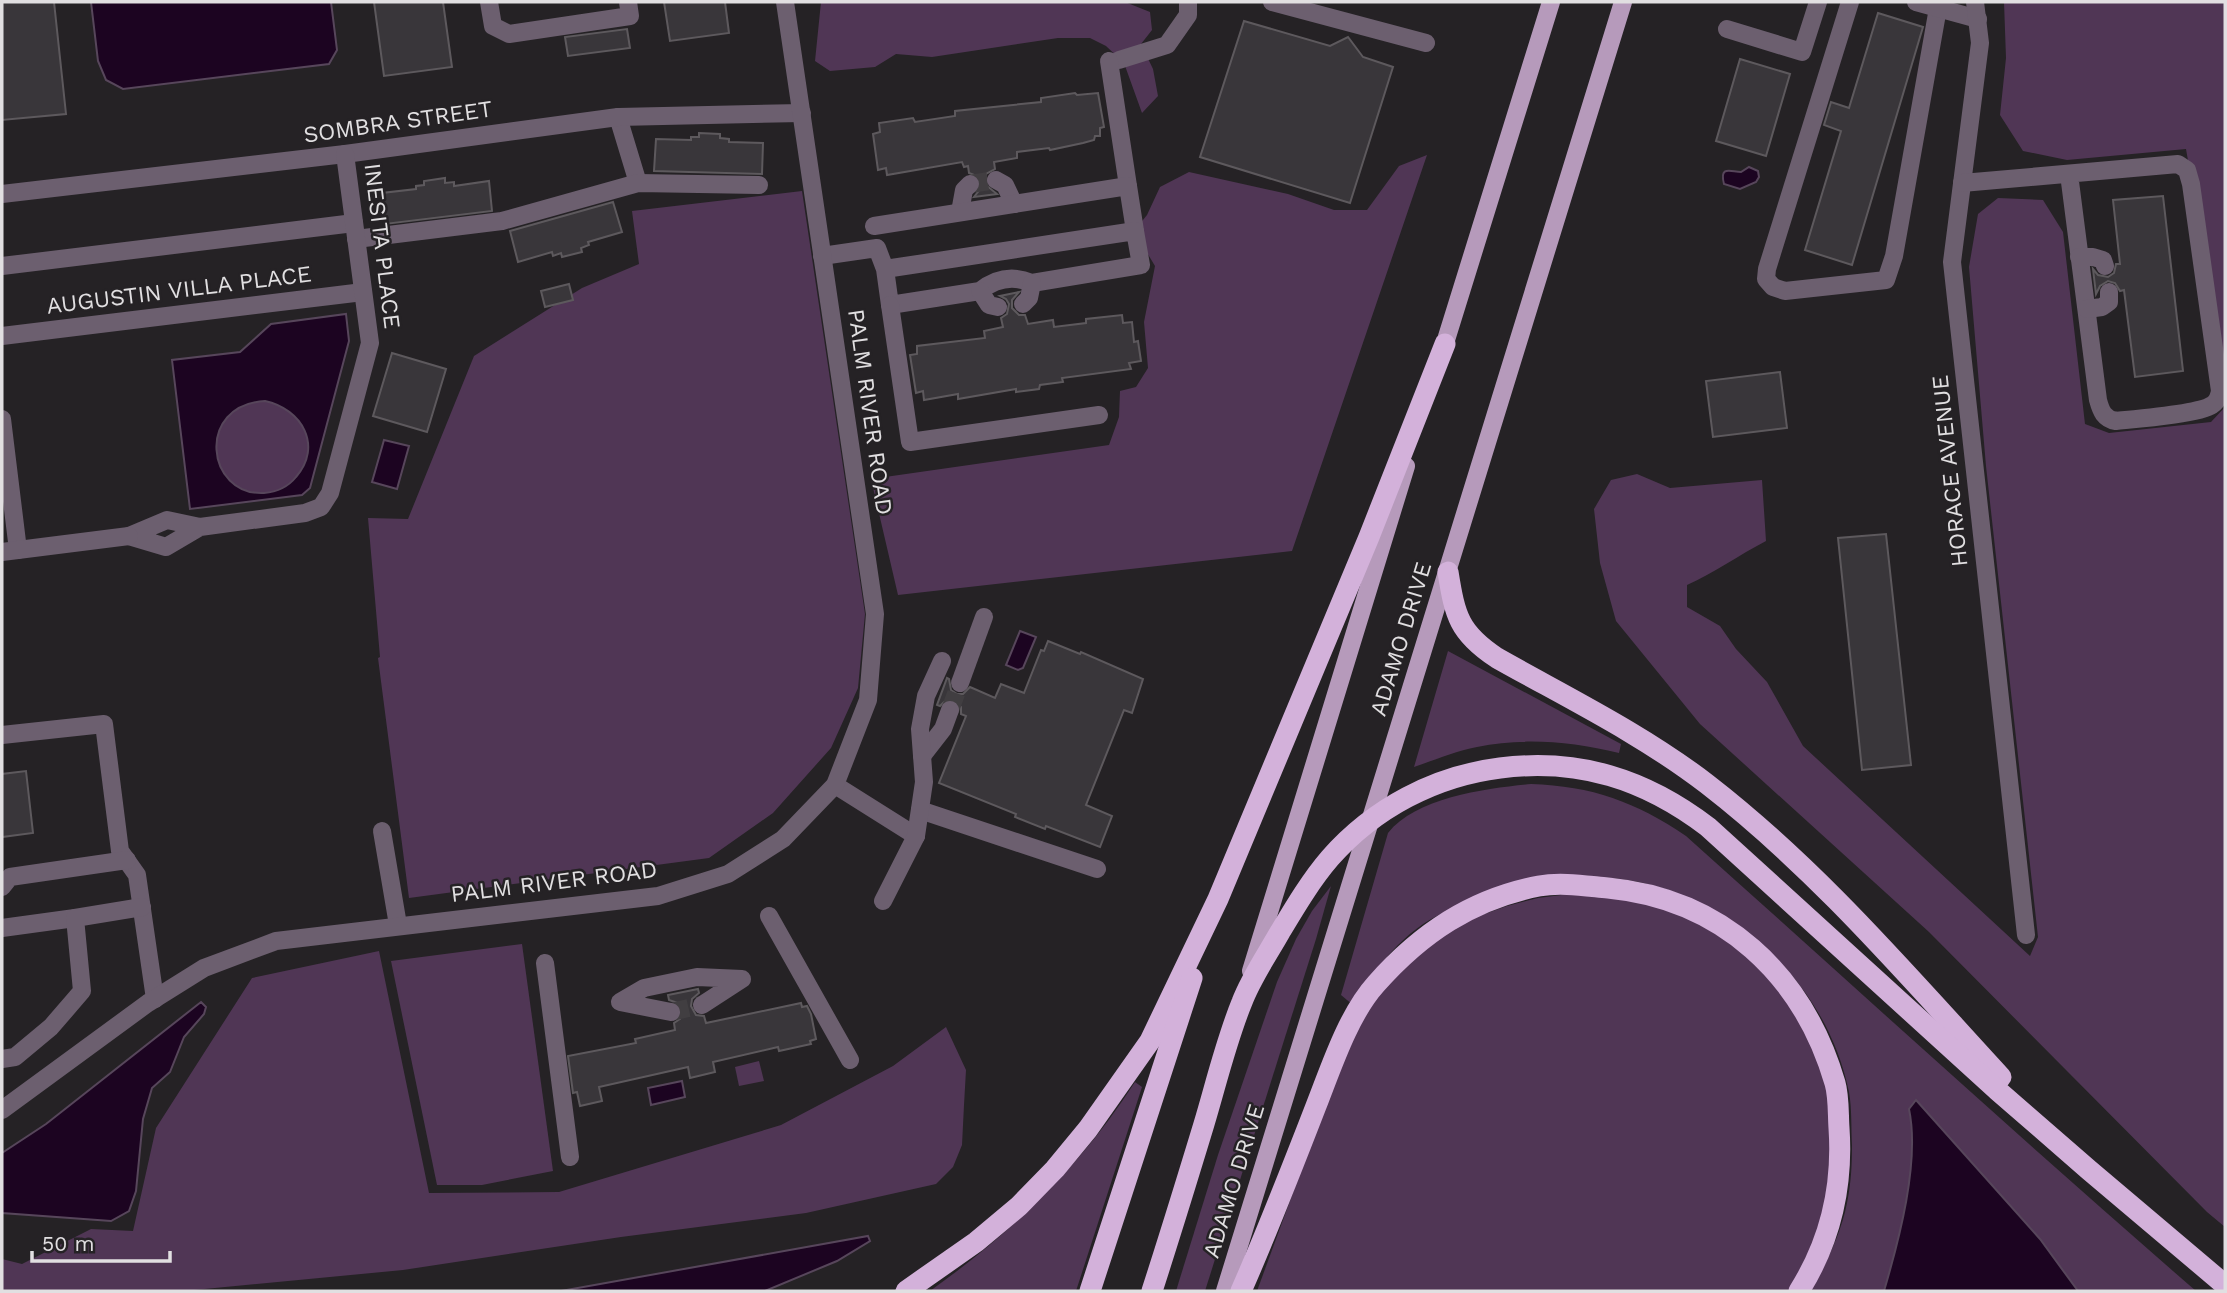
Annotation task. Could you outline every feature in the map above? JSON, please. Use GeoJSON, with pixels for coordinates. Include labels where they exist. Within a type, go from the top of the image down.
{"type":"FeatureCollection","features":[{"type":"Feature","properties":{"kind":"highway"},"geometry":{"type":"LineString","coordinates":[[906,1291],[976,1242],[1019,1206],[1088,1129],[1150,1041],[1218,899],[1369,537],[1445,344]]}},
{"type":"Feature","properties":{"kind":"highway"},"geometry":{"type":"LineString","coordinates":[[1448,572],[1458,616],[1465,631],[1476,644],[1648,744],[1706,783],[1777,842],[1869,932],[2089,1170]]}},
{"type":"Feature","properties":{"kind":"highway"},"geometry":{"type":"LineString","coordinates":[[1152,1291],[1242,1002],[1268,953],[1313,880],[1331,857],[1371,820],[1422,789],[1455,776],[1482,770],[1539,765],[1583,769],[1633,782],[1684,808],[1730,845],[1997,1090],[2225,1285]]}},
{"type":"Feature","properties":{"kind":"highway"},"geometry":{"type":"LineString","coordinates":[[1241,1291],[1345,1033],[1373,987],[1420,940],[1451,919],[1479,905],[1542,886],[1575,885],[1636,891],[1689,908],[1740,937],[1784,980],[1814,1027],[1836,1085],[1841,1158],[1833,1217],[1811,1272],[1799,1291]]}},
{"type":"Feature","properties":{"kind":"highway"},"geometry":{"type":"LineString","coordinates":[[1090,1291],[1218,899]]}},
{"type":"Feature","properties":{"kind":"main road","name":"ADAMO DRIVE"},"geometry":{"type":"LineString","coordinates":[[1242,1002],[1551,2]]}},
{"type":"Feature","properties":{"kind":"main road","name":"ADAMO DRIVE"},"geometry":{"type":"LineString","coordinates":[[1225,1291],[1623,2]]}},
{"type":"Feature","properties":{"kind":"street"},"geometry":{"type":"LineString","coordinates":[[489,2],[493,26],[509,34],[631,16],[628,2]]}},
{"type":"Feature","properties":{"kind":"street","name":"PALM RIVER ROAD"},"geometry":{"type":"LineString","coordinates":[[2,1110],[155,999],[204,968],[276,941],[657,896],[728,874],[783,839],[835,785],[868,700],[875,614],[785,2]]}},
{"type":"Feature","properties":{"kind":"street"},"geometry":{"type":"LineString","coordinates":[[890,305],[980,291],[992,281],[1019,277],[1032,283],[1141,265],[1128,186],[1114,61],[1167,45],[1188,15],[1188,2]]}},
{"type":"Feature","properties":{"kind":"street"},"geometry":{"type":"LineString","coordinates":[[1272,2],[1348,13],[1426,43]]}},
{"type":"Feature","properties":{"kind":"street"},"geometry":{"type":"LineString","coordinates":[[1727,29],[1802,52],[1818,2]]}},
{"type":"Feature","properties":{"kind":"street"},"geometry":{"type":"LineString","coordinates":[[1850,2],[1767,269],[1766,279],[1773,286],[1785,290],[1886,279],[1894,256],[1938,8]]}},
{"type":"Feature","properties":{"kind":"street"},"geometry":{"type":"LineString","coordinates":[[1916,2],[1938,8],[1976,11]]}},
{"type":"Feature","properties":{"kind":"street","name":"HORACE AVENUE"},"geometry":{"type":"LineString","coordinates":[[1976,11],[1980,43],[1952,262],[2026,936]]}},
{"type":"Feature","properties":{"kind":"street","name":"SOMBRA STREET"},"geometry":{"type":"LineString","coordinates":[[2,194],[345,154],[618,117],[802,113]]}},
{"type":"Feature","properties":{"kind":"street"},"geometry":{"type":"LineString","coordinates":[[618,117],[638,183]]}},
{"type":"Feature","properties":{"kind":"street","name":"INESITA PLACE"},"geometry":{"type":"LineString","coordinates":[[10,551],[130,536],[167,520],[200,527],[305,513],[321,507],[330,493],[370,343],[345,154]]}},
{"type":"Feature","properties":{"kind":"street"},"geometry":{"type":"LineString","coordinates":[[1962,183],[2178,164],[2187,170],[2192,184],[2220,391],[2213,405],[2199,410],[2116,421],[2104,415],[2098,400],[2069,174]]}},
{"type":"Feature","properties":{"kind":"street"},"geometry":{"type":"LineString","coordinates":[[996,180],[1005,185],[1014,204]]}},
{"type":"Feature","properties":{"kind":"street"},"geometry":{"type":"LineString","coordinates":[[2,266],[355,231],[502,221],[638,183],[759,185]]}},
{"type":"Feature","properties":{"kind":"street"},"geometry":{"type":"LineString","coordinates":[[960,212],[964,190],[970,184]]}},
{"type":"Feature","properties":{"kind":"street"},"geometry":{"type":"LineString","coordinates":[[874,226],[1128,186]]}},
{"type":"Feature","properties":{"kind":"street"},"geometry":{"type":"LineString","coordinates":[[885,269],[1135,232]]}},
{"type":"Feature","properties":{"kind":"street"},"geometry":{"type":"LineString","coordinates":[[822,256],[877,248],[885,269],[910,442],[1099,415]]}},
{"type":"Feature","properties":{"kind":"street"},"geometry":{"type":"LineString","coordinates":[[2079,257],[2103,260],[2105,266]]}},
{"type":"Feature","properties":{"kind":"street"},"geometry":{"type":"LineString","coordinates":[[1023,304],[1029,298],[1032,283]]}},
{"type":"Feature","properties":{"kind":"street"},"geometry":{"type":"LineString","coordinates":[[980,291],[989,305],[998,307]]}},
{"type":"Feature","properties":{"kind":"street","name":"AUGUSTIN VILLA PLACE"},"geometry":{"type":"LineString","coordinates":[[2,336],[363,292]]}},
{"type":"Feature","properties":{"kind":"street"},"geometry":{"type":"LineString","coordinates":[[2087,309],[2102,307],[2109,302],[2109,292]]}},
{"type":"Feature","properties":{"kind":"street"},"geometry":{"type":"LineString","coordinates":[[2,419],[10,551]]}},
{"type":"Feature","properties":{"kind":"street"},"geometry":{"type":"LineString","coordinates":[[960,683],[984,617]]}},
{"type":"Feature","properties":{"kind":"street"},"geometry":{"type":"LineString","coordinates":[[883,901],[916,836],[924,782],[920,729],[926,696],[942,661]]}},
{"type":"Feature","properties":{"kind":"street"},"geometry":{"type":"LineString","coordinates":[[922,757],[943,729],[950,710]]}},
{"type":"Feature","properties":{"kind":"street"},"geometry":{"type":"LineString","coordinates":[[2,735],[104,724],[120,850],[138,875],[155,999]]}},
{"type":"Feature","properties":{"kind":"street"},"geometry":{"type":"LineString","coordinates":[[835,785],[916,836]]}},
{"type":"Feature","properties":{"kind":"street"},"geometry":{"type":"LineString","coordinates":[[920,810],[1097,869]]}},
{"type":"Feature","properties":{"kind":"street"},"geometry":{"type":"LineString","coordinates":[[382,831],[398,925]]}},
{"type":"Feature","properties":{"kind":"street"},"geometry":{"type":"LineString","coordinates":[[2,887],[10,877],[127,860]]}},
{"type":"Feature","properties":{"kind":"street"},"geometry":{"type":"LineString","coordinates":[[2,928],[142,907]]}},
{"type":"Feature","properties":{"kind":"street"},"geometry":{"type":"LineString","coordinates":[[769,916],[850,1060]]}},
{"type":"Feature","properties":{"kind":"street"},"geometry":{"type":"LineString","coordinates":[[2,1059],[15,1057],[30,1045],[51,1027],[82,991],[75,918]]}},
{"type":"Feature","properties":{"kind":"street"},"geometry":{"type":"LineString","coordinates":[[545,962],[570,1157]]}},
{"type":"Feature","properties":{"kind":"street"},"geometry":{"type":"LineString","coordinates":[[671,1012],[620,1002],[644,988],[697,976],[742,979],[702,1005]]}},
{"type":"Feature","properties":{"kind":"shaded area"},"geometry":{"type":"Polygon","coordinates":[[[91,2],[331,2],[337,50],[329,64],[123,89],[106,80],[98,61],[91,2]]]}},
{"type":"Feature","properties":{"kind":"shaded area"},"geometry":{"type":"Polygon","coordinates":[[[821,2],[1125,2],[1150,12],[1152,30],[1141,44],[1153,69],[1158,96],[1142,113],[1124,63],[1106,46],[1090,38],[1058,38],[932,57],[896,54],[875,67],[830,71],[815,61],[821,2]]]}},
{"type":"Feature","properties":{"kind":"shaded area"},"geometry":{"type":"Polygon","coordinates":[[[2004,2],[2225,2],[2225,375],[2186,149],[2067,160],[2023,151],[2000,115],[2006,58],[2004,2]]]}},
{"type":"Feature","properties":{"kind":"shaded area"},"geometry":{"type":"Polygon","coordinates":[[[1427,155],[1292,551],[898,595],[871,479],[1109,445],[1119,417],[1120,391],[1136,387],[1148,368],[1144,322],[1155,266],[1134,231],[1147,215],[1160,187],[1189,172],[1288,194],[1334,210],[1367,210],[1399,166],[1427,155]]]}},
{"type":"Feature","properties":{"kind":"shaded area"},"geometry":{"type":"Polygon","coordinates":[[[1749,167],[1758,171],[1756,182],[1740,189],[1724,184],[1725,172],[1741,172],[1749,167]]]}},
{"type":"Feature","properties":{"kind":"shaded area"},"geometry":{"type":"Polygon","coordinates":[[[802,191],[865,614],[858,688],[831,748],[773,813],[709,858],[409,898],[378,658],[368,518],[408,519],[474,356],[582,288],[639,264],[632,211],[802,191]]]}},
{"type":"Feature","properties":{"kind":"shaded area"},"geometry":{"type":"Polygon","coordinates":[[[1998,198],[2043,200],[2063,232],[2085,424],[2109,433],[2211,422],[2225,407],[2225,1227],[1929,932],[1700,724],[1616,621],[1600,563],[1594,509],[1611,480],[1637,474],[1670,488],[1762,480],[1766,541],[1687,585],[1687,607],[1720,626],[1736,649],[1767,682],[1803,746],[2030,956],[2038,937],[1986,466],[1969,267],[1978,214],[1998,198]]]}},
{"type":"Feature","properties":{"kind":"shaded area"},"geometry":{"type":"Polygon","coordinates":[[[346,314],[349,341],[310,488],[302,495],[190,509],[172,360],[240,352],[271,324],[346,314]],[[265,401],[242,406],[227,417],[219,433],[216,450],[220,466],[230,480],[245,490],[264,493],[282,488],[293,481],[304,465],[308,453],[305,430],[298,420],[278,405],[265,401]]]}},
{"type":"Feature","properties":{"kind":"shaded area"},"geometry":{"type":"Polygon","coordinates":[[[262,401],[280,405],[294,415],[304,429],[308,447],[304,465],[294,479],[280,489],[262,493],[244,489],[230,479],[220,465],[216,447],[220,429],[230,415],[244,405],[262,401]]]}},
{"type":"Feature","properties":{"kind":"shaded area"},"geometry":{"type":"Polygon","coordinates":[[[384,440],[409,446],[397,489],[372,482],[384,440]]]}},
{"type":"Feature","properties":{"kind":"shaded area"},"geometry":{"type":"Polygon","coordinates":[[[1020,631],[1036,637],[1023,668],[1018,670],[1006,665],[1020,631]]]}},
{"type":"Feature","properties":{"kind":"shaded area"},"geometry":{"type":"Polygon","coordinates":[[[1448,651],[1621,744],[1619,753],[1566,744],[1513,742],[1453,753],[1414,767],[1448,651]]]}},
{"type":"Feature","properties":{"kind":"shaded area"},"geometry":{"type":"Polygon","coordinates":[[[1531,784],[1574,788],[1613,798],[1649,814],[1686,836],[2196,1291],[2078,1291],[2040,1239],[1916,1100],[1909,1109],[1912,1152],[1906,1200],[1884,1291],[1811,1291],[1837,1237],[1851,1174],[1851,1105],[1841,1063],[1831,1036],[1817,1011],[1782,965],[1739,927],[1701,904],[1673,892],[1629,880],[1577,875],[1460,907],[1430,919],[1404,939],[1381,964],[1353,1005],[1341,995],[1388,833],[1416,811],[1454,796],[1531,784]]]}},
{"type":"Feature","properties":{"kind":"shaded area"},"geometry":{"type":"Polygon","coordinates":[[[1331,886],[1205,1291],[1176,1291],[1218,1155],[1277,982],[1296,939],[1331,886]]]}},
{"type":"Feature","properties":{"kind":"shaded area"},"geometry":{"type":"Polygon","coordinates":[[[1577,893],[1614,895],[1680,913],[1736,946],[1762,970],[1804,1024],[1826,1081],[1835,1150],[1819,1230],[1790,1291],[1257,1291],[1332,1086],[1374,998],[1393,975],[1452,929],[1507,906],[1538,898],[1577,893]]]}},
{"type":"Feature","properties":{"kind":"shaded area"},"geometry":{"type":"Polygon","coordinates":[[[522,944],[553,1171],[482,1185],[437,1185],[391,961],[522,944]]]}},
{"type":"Feature","properties":{"kind":"shaded area"},"geometry":{"type":"Polygon","coordinates":[[[379,951],[429,1193],[559,1192],[781,1125],[893,1066],[946,1027],[966,1070],[962,1145],[953,1167],[936,1184],[806,1213],[621,1237],[403,1270],[184,1291],[2,1291],[2,1259],[22,1264],[91,1229],[133,1231],[156,1128],[252,978],[379,951]]]}},
{"type":"Feature","properties":{"kind":"shaded area"},"geometry":{"type":"Polygon","coordinates":[[[201,1002],[206,1007],[204,1014],[184,1037],[170,1072],[152,1088],[143,1119],[136,1191],[129,1211],[111,1221],[2,1213],[2,1153],[46,1124],[201,1002]]]}},
{"type":"Feature","properties":{"kind":"shaded area"},"geometry":{"type":"Polygon","coordinates":[[[759,1061],[764,1081],[739,1086],[735,1067],[759,1061]]]}},
{"type":"Feature","properties":{"kind":"shaded area"},"geometry":{"type":"Polygon","coordinates":[[[682,1081],[685,1097],[651,1105],[648,1088],[682,1081]]]}},
{"type":"Feature","properties":{"kind":"shaded area"},"geometry":{"type":"Polygon","coordinates":[[[1135,1082],[1142,1087],[1076,1291],[930,1291],[988,1246],[1042,1197],[1091,1142],[1135,1082]]]}},
{"type":"Feature","properties":{"kind":"shaded area"},"geometry":{"type":"Polygon","coordinates":[[[1916,1100],[2040,1239],[2078,1291],[1884,1291],[1906,1201],[1912,1153],[1909,1109],[1916,1100]]]}},
{"type":"Feature","properties":{"kind":"shaded area"},"geometry":{"type":"Polygon","coordinates":[[[868,1236],[870,1241],[837,1261],[765,1291],[561,1291],[868,1236]]]}},
{"type":"Feature","properties":{"kind":"building"},"geometry":{"type":"Polygon","coordinates":[[[2,2],[54,2],[66,114],[2,120],[2,2]]]}},
{"type":"Feature","properties":{"kind":"building"},"geometry":{"type":"Polygon","coordinates":[[[374,2],[443,2],[452,67],[384,76],[374,2]]]}},
{"type":"Feature","properties":{"kind":"building"},"geometry":{"type":"Polygon","coordinates":[[[664,2],[725,2],[729,33],[670,41],[664,2]]]}},
{"type":"Feature","properties":{"kind":"building"},"geometry":{"type":"Polygon","coordinates":[[[1878,13],[1923,27],[1852,265],[1805,250],[1841,131],[1824,125],[1831,102],[1849,108],[1878,13]]]}},
{"type":"Feature","properties":{"kind":"building"},"geometry":{"type":"Polygon","coordinates":[[[1244,21],[1330,46],[1348,37],[1363,57],[1393,67],[1350,203],[1200,157],[1244,21]]]}},
{"type":"Feature","properties":{"kind":"building"},"geometry":{"type":"Polygon","coordinates":[[[627,29],[630,48],[568,56],[565,37],[627,29]]]}},
{"type":"Feature","properties":{"kind":"building"},"geometry":{"type":"Polygon","coordinates":[[[1740,59],[1790,74],[1766,156],[1716,141],[1740,59]]]}},
{"type":"Feature","properties":{"kind":"building"},"geometry":{"type":"Polygon","coordinates":[[[1098,93],[1104,127],[1100,128],[1100,136],[1095,136],[1094,140],[1050,150],[1017,152],[1017,158],[994,162],[995,169],[986,174],[985,181],[997,194],[974,197],[981,188],[981,180],[969,173],[968,166],[964,167],[962,162],[887,175],[886,168],[878,170],[873,134],[880,132],[879,123],[913,118],[915,122],[955,116],[955,111],[1041,102],[1041,98],[1098,93]]]}},
{"type":"Feature","properties":{"kind":"building"},"geometry":{"type":"Polygon","coordinates":[[[699,133],[720,134],[720,138],[729,139],[729,142],[763,143],[762,174],[654,171],[656,139],[691,140],[691,137],[699,137],[699,133]]]}},
{"type":"Feature","properties":{"kind":"building"},"geometry":{"type":"Polygon","coordinates":[[[445,178],[445,183],[454,182],[454,186],[489,181],[492,211],[385,224],[382,193],[416,189],[416,186],[424,185],[424,181],[445,178]]]}},
{"type":"Feature","properties":{"kind":"building"},"geometry":{"type":"Polygon","coordinates":[[[2163,196],[2183,371],[2135,377],[2124,290],[2120,291],[2115,283],[2108,281],[2100,286],[2096,294],[2093,269],[2098,275],[2108,277],[2114,273],[2116,264],[2120,264],[2113,200],[2163,196]]]}},
{"type":"Feature","properties":{"kind":"building"},"geometry":{"type":"Polygon","coordinates":[[[613,202],[622,232],[588,242],[589,245],[581,248],[582,252],[562,257],[561,253],[553,256],[552,252],[518,262],[510,231],[613,202]]]}},
{"type":"Feature","properties":{"kind":"building"},"geometry":{"type":"Polygon","coordinates":[[[569,284],[573,300],[545,307],[541,291],[569,284]]]}},
{"type":"Feature","properties":{"kind":"building"},"geometry":{"type":"Polygon","coordinates":[[[1019,292],[1012,300],[1012,308],[1019,315],[1025,315],[1028,324],[1053,320],[1054,327],[1086,323],[1086,319],[1122,315],[1123,323],[1132,322],[1134,342],[1138,341],[1141,361],[1129,363],[1131,369],[1062,378],[1063,382],[1040,385],[1039,389],[1016,392],[1016,389],[958,399],[958,394],[924,400],[923,391],[916,393],[910,355],[917,354],[917,346],[985,338],[984,331],[1003,327],[1001,318],[1007,314],[1009,304],[1000,296],[1019,292]]]}},
{"type":"Feature","properties":{"kind":"building"},"geometry":{"type":"Polygon","coordinates":[[[392,353],[446,369],[427,432],[373,416],[392,353]]]}},
{"type":"Feature","properties":{"kind":"building"},"geometry":{"type":"Polygon","coordinates":[[[1780,372],[1787,428],[1713,437],[1706,381],[1780,372]]]}},
{"type":"Feature","properties":{"kind":"building"},"geometry":{"type":"Polygon","coordinates":[[[1886,534],[1911,765],[1862,770],[1838,538],[1886,534]]]}},
{"type":"Feature","properties":{"kind":"building"},"geometry":{"type":"Polygon","coordinates":[[[1048,641],[1143,679],[1132,713],[1124,710],[1086,805],[1112,816],[1100,847],[1046,826],[1045,829],[1015,817],[1016,814],[939,783],[966,716],[961,714],[961,707],[955,700],[947,699],[940,706],[937,705],[947,678],[951,690],[957,694],[963,694],[970,687],[995,698],[1001,684],[1024,693],[1041,650],[1044,651],[1048,641]]]}},
{"type":"Feature","properties":{"kind":"building"},"geometry":{"type":"Polygon","coordinates":[[[26,771],[33,833],[2,837],[2,774],[26,771]]]}},
{"type":"Feature","properties":{"kind":"building"},"geometry":{"type":"Polygon","coordinates":[[[698,989],[699,993],[692,999],[691,1006],[696,1015],[704,1016],[706,1023],[801,1003],[802,1007],[807,1006],[811,1014],[816,1039],[810,1041],[811,1044],[779,1051],[778,1047],[713,1062],[715,1072],[690,1078],[688,1067],[599,1087],[602,1101],[580,1106],[577,1092],[573,1093],[568,1056],[636,1043],[635,1039],[675,1030],[674,1023],[680,1019],[682,1009],[678,1003],[669,1000],[668,995],[698,989]]]}},
{"type":"Feature","properties":{"kind":"tunnel"},"geometry":{"type":"LineString","coordinates":[[970,184],[996,180]]}},
{"type":"Feature","properties":{"kind":"tunnel"},"geometry":{"type":"LineString","coordinates":[[950,710],[960,683]]}},
{"type":"Feature","properties":{"kind":"tunnel"},"geometry":{"type":"LineString","coordinates":[[671,1012],[702,1005]]}}]}
